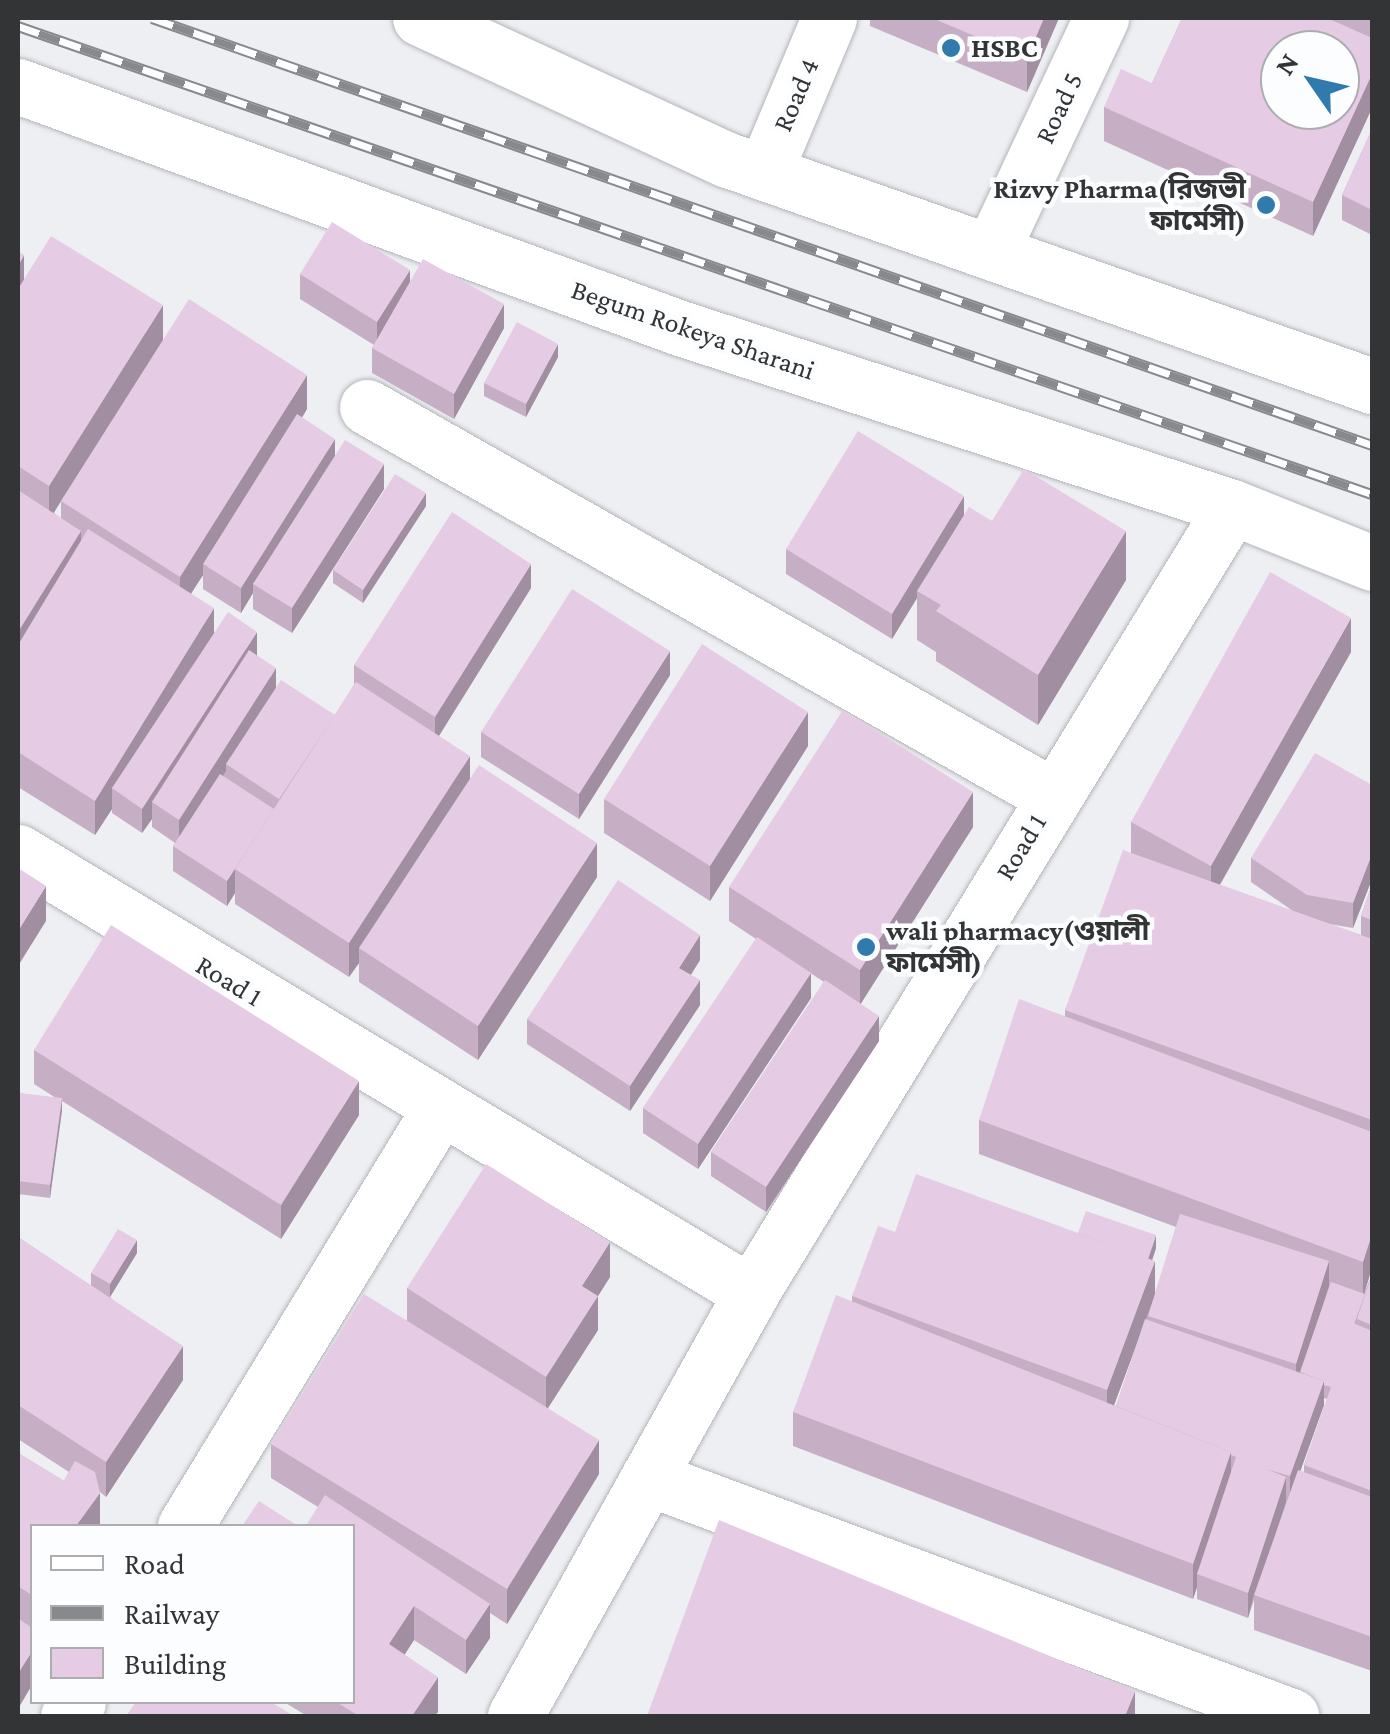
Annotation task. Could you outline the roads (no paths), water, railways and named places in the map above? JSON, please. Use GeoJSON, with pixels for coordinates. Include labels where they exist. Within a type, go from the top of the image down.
{"type":"FeatureCollection","features":[{"type":"Feature","properties":{"kind":"street"},"geometry":{"type":"LineString","coordinates":[[420,18],[764,173],[1372,386]]}},
{"type":"Feature","properties":{"kind":"street","name":"Road 4"},"geometry":{"type":"LineString","coordinates":[[764,173],[829,18]]}},
{"type":"Feature","properties":{"kind":"street","name":"Road 5"},"geometry":{"type":"LineString","coordinates":[[991,252],[1100,18]]}},
{"type":"Feature","properties":{"kind":"street","name":"Begum Rokeya Sharani"},"geometry":{"type":"LineString","coordinates":[[18,86],[680,328],[1232,507],[1372,563]]}},
{"type":"Feature","properties":{"kind":"street"},"geometry":{"type":"LineString","coordinates":[[367,408],[1052,796]]}},
{"type":"Feature","properties":{"kind":"street","name":"Road 1"},"geometry":{"type":"LineString","coordinates":[[515,1716],[751,1292],[1232,507]]}},
{"type":"Feature","properties":{"kind":"street","name":"Road 1"},"geometry":{"type":"LineString","coordinates":[[18,852],[751,1292]]}},
{"type":"Feature","properties":{"kind":"street"},"geometry":{"type":"LineString","coordinates":[[185,1524],[440,1108]]}},
{"type":"Feature","properties":{"kind":"street"},"geometry":{"type":"LineString","coordinates":[[648,1478],[1210,1703],[1291,1716]]}},
{"type":"Feature","properties":{"kind":"railway"},"geometry":{"type":"LineString","coordinates":[[152,18],[1372,445]]}},
{"type":"Feature","properties":{"kind":"railway"},"geometry":{"type":"LineString","coordinates":[[18,26],[1372,494]]}},
{"type":"Feature","properties":{"kind":"place","name":"HSBC"},"geometry":{"type":"Point","coordinates":[951,48]}},
{"type":"Feature","properties":{"kind":"place","name":"Rizvy Pharma(রিজভী ফার্মেসী)"},"geometry":{"type":"Point","coordinates":[1266,205]}},
{"type":"Feature","properties":{"kind":"place","name":"wali pharmacy(ওয়ালী ফার্মেসী)"},"geometry":{"type":"Point","coordinates":[866,947]}}]}
